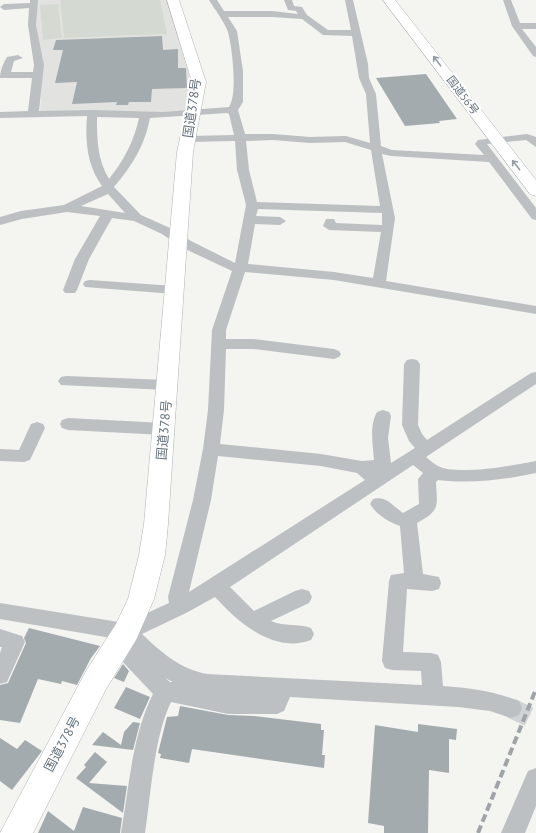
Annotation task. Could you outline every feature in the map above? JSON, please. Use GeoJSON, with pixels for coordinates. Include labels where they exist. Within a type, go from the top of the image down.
{"type":"FeatureCollection","features":[{"type":"Feature","properties":{"kind":"highway","name":"国道378号"},"geometry":{"type":"LineString","coordinates":[[16,833],[96,680],[126,632],[141,599],[152,555],[168,385],[178,238],[186,152],[199,82],[173,0]]}},
{"type":"Feature","properties":{"kind":"highway","name":"国道56号"},"geometry":{"type":"LineString","coordinates":[[389,0],[504,139],[536,168]]}},
{"type":"Feature","properties":{"kind":"highway","name":"国道56号"},"geometry":{"type":"LineString","coordinates":[[400,0],[504,139],[536,191]]}},
{"type":"Feature","properties":{"kind":"street"},"geometry":{"type":"LineString","coordinates":[[213,0],[232,31],[238,72],[238,102],[232,111]]}},
{"type":"Feature","properties":{"kind":"street"},"geometry":{"type":"LineString","coordinates":[[288,0],[291,8],[299,9],[304,17],[326,33],[357,33]]}},
{"type":"Feature","properties":{"kind":"street"},"geometry":{"type":"LineString","coordinates":[[349,0],[357,33],[364,78],[371,94],[377,159],[389,218],[379,283]]}},
{"type":"Feature","properties":{"kind":"street"},"geometry":{"type":"LineString","coordinates":[[507,0],[516,26],[536,54]]}},
{"type":"Feature","properties":{"kind":"street"},"geometry":{"type":"LineString","coordinates":[[7,9],[10,15],[33,6],[32,25],[39,65],[33,115]]}},
{"type":"Feature","properties":{"kind":"street"},"geometry":{"type":"LineString","coordinates":[[222,14],[272,14],[304,17]]}},
{"type":"Feature","properties":{"kind":"street"},"geometry":{"type":"LineString","coordinates":[[516,26],[536,26]]}},
{"type":"Feature","properties":{"kind":"street"},"geometry":{"type":"LineString","coordinates":[[18,58],[10,59],[3,75],[38,75]]}},
{"type":"Feature","properties":{"kind":"street"},"geometry":{"type":"LineString","coordinates":[[0,115],[92,113],[145,115],[232,111]]}},
{"type":"Feature","properties":{"kind":"street"},"geometry":{"type":"LineString","coordinates":[[179,607],[178,598],[202,500],[211,449],[216,410],[218,344],[222,320],[240,268],[252,205],[243,170],[240,138],[232,111]]}},
{"type":"Feature","properties":{"kind":"street"},"geometry":{"type":"LineString","coordinates":[[92,113],[90,139],[97,170],[108,187],[137,218]]}},
{"type":"Feature","properties":{"kind":"street"},"geometry":{"type":"LineString","coordinates":[[0,221],[28,214],[67,208],[104,191],[134,152],[142,135],[145,115]]}},
{"type":"Feature","properties":{"kind":"street"},"geometry":{"type":"LineString","coordinates":[[536,144],[530,137],[486,141],[482,142],[481,144],[536,216]]}},
{"type":"Feature","properties":{"kind":"street"},"geometry":{"type":"LineString","coordinates":[[189,139],[240,138],[346,140],[391,153],[492,159]]}},
{"type":"Feature","properties":{"kind":"street"},"geometry":{"type":"LineString","coordinates":[[252,205],[387,210]]}},
{"type":"Feature","properties":{"kind":"street"},"geometry":{"type":"LineString","coordinates":[[67,208],[137,218],[166,231],[186,244],[222,263],[240,268],[334,276],[536,310]]}},
{"type":"Feature","properties":{"kind":"street"},"geometry":{"type":"LineString","coordinates":[[70,290],[82,259],[108,214]]}},
{"type":"Feature","properties":{"kind":"street"},"geometry":{"type":"LineString","coordinates":[[250,220],[280,221]]}},
{"type":"Feature","properties":{"kind":"street"},"geometry":{"type":"LineString","coordinates":[[330,222],[329,226],[387,229]]}},
{"type":"Feature","properties":{"kind":"street"},"geometry":{"type":"LineString","coordinates":[[90,284],[174,290]]}},
{"type":"Feature","properties":{"kind":"street"},"geometry":{"type":"LineString","coordinates":[[218,344],[253,344],[334,354]]}},
{"type":"Feature","properties":{"kind":"street"},"geometry":{"type":"LineString","coordinates":[[412,364],[410,425],[419,452],[435,473]]}},
{"type":"Feature","properties":{"kind":"street"},"geometry":{"type":"LineString","coordinates":[[0,611],[126,632],[179,607],[216,586],[536,377]]}},
{"type":"Feature","properties":{"kind":"street"},"geometry":{"type":"LineString","coordinates":[[66,381],[168,385]]}},
{"type":"Feature","properties":{"kind":"street"},"geometry":{"type":"LineString","coordinates":[[211,449],[320,460],[341,465],[361,467],[381,466],[383,462],[380,438],[383,416]]}},
{"type":"Feature","properties":{"kind":"street"},"geometry":{"type":"LineString","coordinates":[[68,424],[164,429]]}},
{"type":"Feature","properties":{"kind":"street"},"geometry":{"type":"LineString","coordinates":[[0,455],[24,456],[37,428]]}},
{"type":"Feature","properties":{"kind":"street"},"geometry":{"type":"LineString","coordinates":[[361,467],[377,480]]}},
{"type":"Feature","properties":{"kind":"street"},"geometry":{"type":"LineString","coordinates":[[379,504],[399,520],[408,520],[428,507],[428,479],[435,473],[478,476],[536,467]]}},
{"type":"Feature","properties":{"kind":"street"},"geometry":{"type":"LineString","coordinates":[[408,520],[408,582],[392,661],[430,662],[433,695]]}},
{"type":"Feature","properties":{"kind":"street"},"geometry":{"type":"LineString","coordinates":[[216,586],[252,621],[262,627],[280,633],[304,634]]}},
{"type":"Feature","properties":{"kind":"street"},"geometry":{"type":"LineString","coordinates":[[252,621],[302,597]]}},
{"type":"Feature","properties":{"kind":"street"},"geometry":{"type":"LineString","coordinates":[[126,632],[152,658],[172,672],[190,680],[214,684],[284,688],[350,689],[480,698],[497,702],[511,708]]}},
{"type":"Feature","properties":{"kind":"street"},"geometry":{"type":"LineString","coordinates":[[126,632],[128,654],[165,692],[177,692],[228,704],[276,704],[284,688]]}},
{"type":"Feature","properties":{"kind":"street"},"geometry":{"type":"LineString","coordinates":[[0,638],[15,642],[0,675]]}},
{"type":"Feature","properties":{"kind":"street"},"geometry":{"type":"LineString","coordinates":[[133,833],[149,734],[154,714],[165,692]]}},
{"type":"Feature","properties":{"kind":"street"},"geometry":{"type":"LineString","coordinates":[[513,833],[536,779]]}},
{"type":"Feature","properties":{"kind":"shaded area"},"geometry":{"type":"Polygon","coordinates":[[[37,0],[168,0],[193,78],[186,112],[40,112],[43,64],[35,21],[37,0]]]}},
{"type":"Feature","properties":{"kind":"shaded area"},"geometry":{"type":"Polygon","coordinates":[[[60,0],[160,0],[167,34],[64,38],[60,0]]]}},
{"type":"Feature","properties":{"kind":"shaded area"},"geometry":{"type":"Polygon","coordinates":[[[58,4],[62,38],[43,40],[40,5],[58,4]]]}},
{"type":"Feature","properties":{"kind":"building"},"geometry":{"type":"Polygon","coordinates":[[[162,36],[163,50],[178,49],[178,68],[186,68],[187,88],[152,89],[151,102],[129,102],[128,105],[116,105],[117,102],[72,104],[77,82],[55,83],[63,50],[53,50],[56,40],[162,36]]]}},
{"type":"Feature","properties":{"kind":"building"},"geometry":{"type":"Polygon","coordinates":[[[426,74],[457,119],[439,121],[440,123],[405,126],[376,78],[426,74]]]}},
{"type":"Feature","properties":{"kind":"building"},"geometry":{"type":"Polygon","coordinates":[[[29,628],[100,646],[91,658],[77,685],[62,681],[61,684],[38,679],[20,723],[0,720],[0,685],[8,683],[26,643],[24,638],[29,628]]]}},
{"type":"Feature","properties":{"kind":"building"},"geometry":{"type":"Polygon","coordinates":[[[123,664],[129,671],[124,682],[114,678],[123,664]]]}},
{"type":"Feature","properties":{"kind":"building"},"geometry":{"type":"Polygon","coordinates":[[[126,687],[150,697],[140,719],[114,708],[126,687]]]}},
{"type":"Feature","properties":{"kind":"building"},"geometry":{"type":"Polygon","coordinates":[[[180,706],[228,715],[254,716],[321,724],[321,730],[324,730],[322,755],[325,755],[324,768],[192,749],[189,763],[160,758],[161,754],[158,753],[167,717],[178,716],[180,706]]]}},
{"type":"Feature","properties":{"kind":"building"},"geometry":{"type":"Polygon","coordinates":[[[133,722],[140,723],[133,750],[92,745],[103,732],[121,745],[124,732],[133,722]]]}},
{"type":"Feature","properties":{"kind":"building"},"geometry":{"type":"Polygon","coordinates":[[[418,724],[457,729],[456,740],[449,739],[449,773],[429,770],[428,833],[384,833],[384,826],[368,823],[375,725],[418,732],[418,724]]]}},
{"type":"Feature","properties":{"kind":"building"},"geometry":{"type":"Polygon","coordinates":[[[0,738],[17,749],[25,740],[42,751],[12,790],[0,781],[0,738]]]}},
{"type":"Feature","properties":{"kind":"building"},"geometry":{"type":"Polygon","coordinates":[[[95,752],[107,762],[89,783],[127,786],[123,813],[76,778],[86,767],[84,765],[95,752]]]}},
{"type":"Feature","properties":{"kind":"building"},"geometry":{"type":"Polygon","coordinates":[[[83,807],[122,818],[120,833],[38,833],[48,811],[74,831],[83,807]]]}},
{"type":"Feature","properties":{"kind":"tunnel"},"geometry":{"type":"LineString","coordinates":[[511,708],[536,720]]}},
{"type":"Feature","properties":{"kind":"railway"},"geometry":{"type":"LineString","coordinates":[[478,833],[536,689]]}}]}
